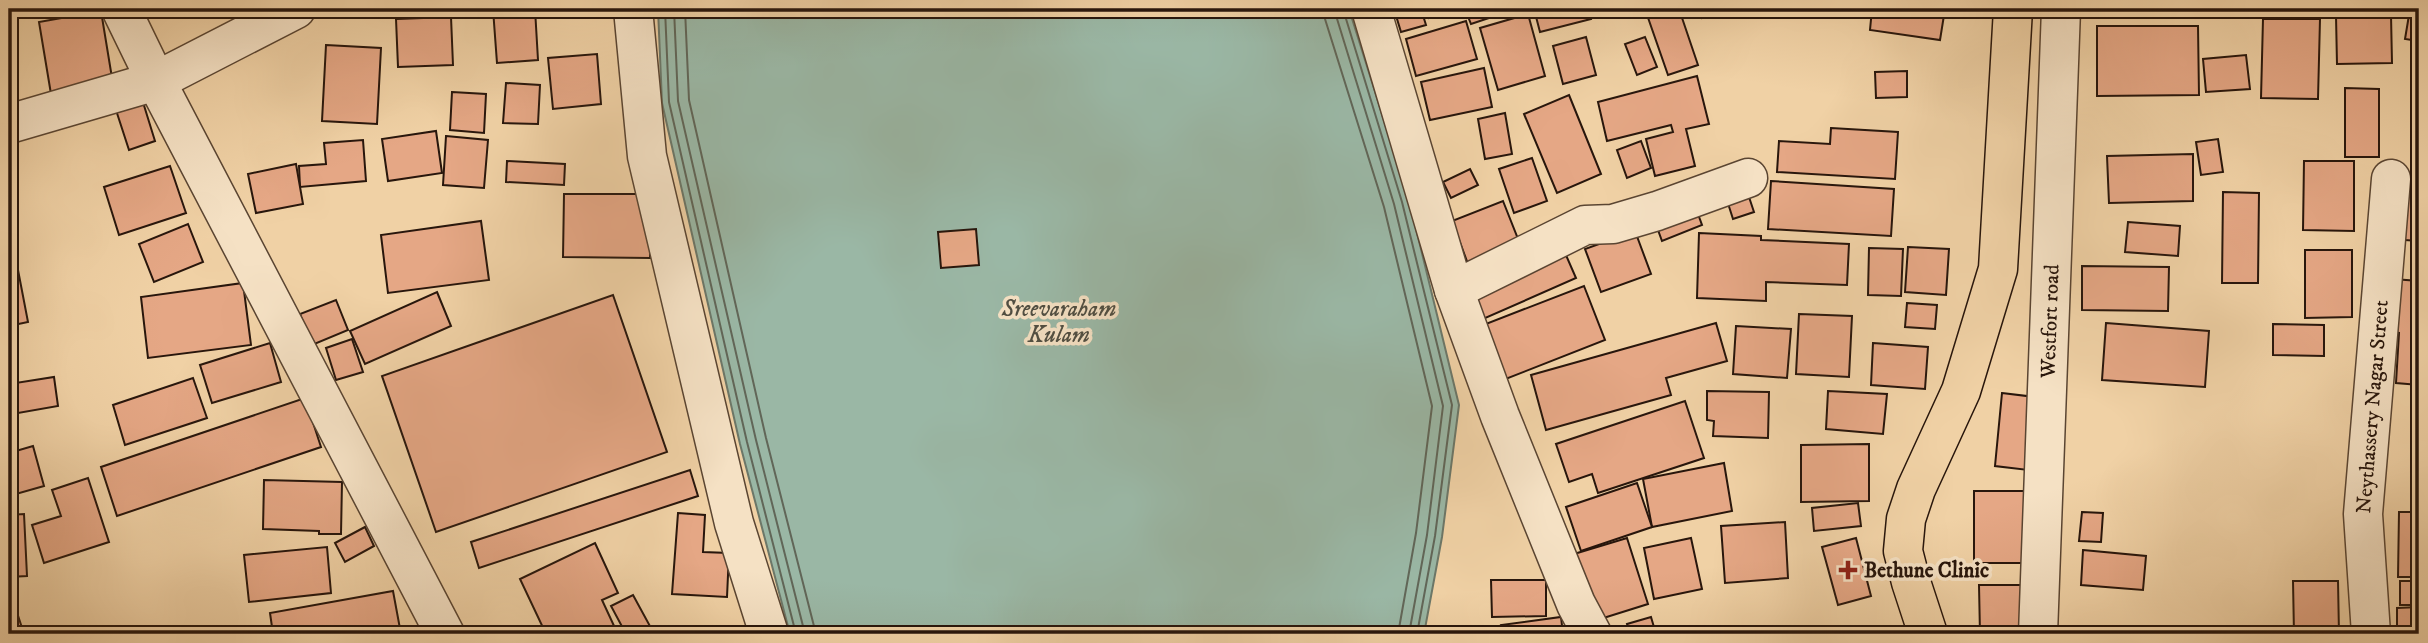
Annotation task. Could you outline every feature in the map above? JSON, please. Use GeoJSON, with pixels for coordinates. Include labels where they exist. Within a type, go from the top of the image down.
{"type":"FeatureCollection","features":[{"type":"Feature","properties":{"kind":"main road"},"geometry":{"type":"LineString","coordinates":[[1927,634],[1910,583],[1903,551],[1906,519],[1916,489],[1961,391],[1997,269],[2013,9]]}},
{"type":"Feature","properties":{"kind":"street"},"geometry":{"type":"LineString","coordinates":[[121,9],[445,634]]}},
{"type":"Feature","properties":{"kind":"street"},"geometry":{"type":"LineString","coordinates":[[9,124],[156,81],[296,9]]}},
{"type":"Feature","properties":{"kind":"street"},"geometry":{"type":"LineString","coordinates":[[633,9],[647,156],[734,523],[769,634]]}},
{"type":"Feature","properties":{"kind":"street"},"geometry":{"type":"LineString","coordinates":[[1371,9],[1454,290],[1500,416],[1576,604],[1592,634]]}},
{"type":"Feature","properties":{"kind":"street","name":"Westfort road"},"geometry":{"type":"LineString","coordinates":[[2038,634],[2061,9]]}},
{"type":"Feature","properties":{"kind":"street"},"geometry":{"type":"LineString","coordinates":[[1454,290],[1585,225],[1613,224],[1748,178]]}},
{"type":"Feature","properties":{"kind":"street","name":"Neythassery Nagar Street"},"geometry":{"type":"LineString","coordinates":[[2371,634],[2363,514],[2391,179]]}},
{"type":"Feature","properties":{"kind":"water","name":"Sreevaraham Kulam"},"geometry":{"type":"Polygon","coordinates":[[[658,9],[1349,9],[1409,200],[1459,405],[1442,537],[1424,634],[790,634],[740,444],[662,103],[658,9]]]}},
{"type":"Feature","properties":{"kind":"building"},"geometry":{"type":"Polygon","coordinates":[[[390,9],[422,9],[390,12],[390,9]]]}},
{"type":"Feature","properties":{"kind":"building"},"geometry":{"type":"Polygon","coordinates":[[[493,9],[535,9],[538,60],[497,63],[493,9]]]}},
{"type":"Feature","properties":{"kind":"building"},"geometry":{"type":"Polygon","coordinates":[[[1394,9],[1421,9],[1426,25],[1401,32],[1394,9]]]}},
{"type":"Feature","properties":{"kind":"building"},"geometry":{"type":"Polygon","coordinates":[[[1427,9],[1453,9],[1454,11],[1429,18],[1427,9]]]}},
{"type":"Feature","properties":{"kind":"building"},"geometry":{"type":"Polygon","coordinates":[[[1465,9],[1516,9],[1471,24],[1465,9]]]}},
{"type":"Feature","properties":{"kind":"building"},"geometry":{"type":"Polygon","coordinates":[[[1534,9],[1589,9],[1591,19],[1540,32],[1534,9]]]}},
{"type":"Feature","properties":{"kind":"building"},"geometry":{"type":"Polygon","coordinates":[[[1645,9],[1679,9],[1698,65],[1668,75],[1645,9]]]}},
{"type":"Feature","properties":{"kind":"building"},"geometry":{"type":"Polygon","coordinates":[[[1699,9],[1732,9],[1702,18],[1699,9]]]}},
{"type":"Feature","properties":{"kind":"building"},"geometry":{"type":"Polygon","coordinates":[[[1806,9],[1845,9],[1844,14],[1806,9]]]}},
{"type":"Feature","properties":{"kind":"building"},"geometry":{"type":"Polygon","coordinates":[[[1872,9],[1945,9],[1940,40],[1870,30],[1872,9]]]}},
{"type":"Feature","properties":{"kind":"building"},"geometry":{"type":"Polygon","coordinates":[[[2410,9],[2419,9],[2419,41],[2405,39],[2410,9]]]}},
{"type":"Feature","properties":{"kind":"building"},"geometry":{"type":"Polygon","coordinates":[[[101,11],[113,84],[51,94],[39,22],[101,11]]]}},
{"type":"Feature","properties":{"kind":"building"},"geometry":{"type":"Polygon","coordinates":[[[1528,14],[1545,76],[1498,90],[1480,28],[1528,14]]]}},
{"type":"Feature","properties":{"kind":"building"},"geometry":{"type":"Polygon","coordinates":[[[2391,15],[2392,63],[2337,64],[2336,16],[2391,15]]]}},
{"type":"Feature","properties":{"kind":"building"},"geometry":{"type":"Polygon","coordinates":[[[451,17],[453,65],[398,67],[396,19],[451,17]]]}},
{"type":"Feature","properties":{"kind":"building"},"geometry":{"type":"Polygon","coordinates":[[[2263,19],[2320,19],[2318,99],[2261,98],[2263,19]]]}},
{"type":"Feature","properties":{"kind":"building"},"geometry":{"type":"Polygon","coordinates":[[[1466,21],[1477,59],[1416,76],[1406,39],[1466,21]]]}},
{"type":"Feature","properties":{"kind":"building"},"geometry":{"type":"Polygon","coordinates":[[[2097,26],[2198,26],[2199,95],[2097,96],[2097,26]]]}},
{"type":"Feature","properties":{"kind":"building"},"geometry":{"type":"Polygon","coordinates":[[[1586,37],[1596,75],[1563,84],[1553,46],[1586,37]]]}},
{"type":"Feature","properties":{"kind":"building"},"geometry":{"type":"Polygon","coordinates":[[[1645,37],[1657,67],[1637,75],[1625,44],[1645,37]]]}},
{"type":"Feature","properties":{"kind":"building"},"geometry":{"type":"Polygon","coordinates":[[[326,45],[381,48],[377,124],[322,121],[326,45]]]}},
{"type":"Feature","properties":{"kind":"building"},"geometry":{"type":"Polygon","coordinates":[[[597,54],[601,104],[553,109],[548,58],[597,54]]]}},
{"type":"Feature","properties":{"kind":"building"},"geometry":{"type":"Polygon","coordinates":[[[2246,55],[2250,89],[2206,92],[2203,59],[2246,55]]]}},
{"type":"Feature","properties":{"kind":"building"},"geometry":{"type":"Polygon","coordinates":[[[1484,68],[1492,107],[1430,120],[1421,82],[1484,68]]]}},
{"type":"Feature","properties":{"kind":"building"},"geometry":{"type":"Polygon","coordinates":[[[1907,71],[1907,97],[1876,98],[1875,72],[1907,71]]]}},
{"type":"Feature","properties":{"kind":"building"},"geometry":{"type":"Polygon","coordinates":[[[1697,76],[1709,124],[1686,129],[1695,166],[1655,176],[1646,139],[1673,132],[1671,125],[1607,141],[1598,102],[1697,76]]]}},
{"type":"Feature","properties":{"kind":"building"},"geometry":{"type":"Polygon","coordinates":[[[506,83],[540,85],[538,124],[503,123],[506,83]]]}},
{"type":"Feature","properties":{"kind":"building"},"geometry":{"type":"Polygon","coordinates":[[[2345,88],[2379,89],[2379,157],[2345,157],[2345,88]]]}},
{"type":"Feature","properties":{"kind":"building"},"geometry":{"type":"Polygon","coordinates":[[[452,92],[486,94],[484,133],[450,130],[452,92]]]}},
{"type":"Feature","properties":{"kind":"building"},"geometry":{"type":"Polygon","coordinates":[[[1569,95],[1601,174],[1557,193],[1524,114],[1569,95]]]}},
{"type":"Feature","properties":{"kind":"building"},"geometry":{"type":"Polygon","coordinates":[[[142,99],[155,141],[129,150],[115,107],[142,99]]]}},
{"type":"Feature","properties":{"kind":"building"},"geometry":{"type":"Polygon","coordinates":[[[1505,113],[1512,154],[1485,159],[1478,119],[1505,113]]]}},
{"type":"Feature","properties":{"kind":"building"},"geometry":{"type":"Polygon","coordinates":[[[1831,128],[1898,132],[1895,179],[1777,172],[1779,141],[1830,144],[1831,128]]]}},
{"type":"Feature","properties":{"kind":"building"},"geometry":{"type":"Polygon","coordinates":[[[436,131],[442,173],[388,181],[382,139],[436,131]]]}},
{"type":"Feature","properties":{"kind":"building"},"geometry":{"type":"Polygon","coordinates":[[[446,136],[488,140],[484,188],[443,185],[446,136]]]}},
{"type":"Feature","properties":{"kind":"building"},"geometry":{"type":"Polygon","coordinates":[[[2218,139],[2223,172],[2201,175],[2196,142],[2218,139]]]}},
{"type":"Feature","properties":{"kind":"building"},"geometry":{"type":"Polygon","coordinates":[[[363,140],[366,181],[300,187],[299,166],[326,164],[324,143],[363,140]]]}},
{"type":"Feature","properties":{"kind":"building"},"geometry":{"type":"Polygon","coordinates":[[[1641,141],[1651,168],[1627,178],[1617,150],[1641,141]]]}},
{"type":"Feature","properties":{"kind":"building"},"geometry":{"type":"Polygon","coordinates":[[[2193,154],[2193,201],[2109,203],[2107,156],[2193,154]]]}},
{"type":"Feature","properties":{"kind":"building"},"geometry":{"type":"Polygon","coordinates":[[[1532,158],[1547,201],[1514,213],[1499,169],[1532,158]]]}},
{"type":"Feature","properties":{"kind":"building"},"geometry":{"type":"Polygon","coordinates":[[[507,161],[565,164],[564,185],[506,182],[507,161]]]}},
{"type":"Feature","properties":{"kind":"building"},"geometry":{"type":"Polygon","coordinates":[[[2304,161],[2354,161],[2354,231],[2303,230],[2304,161]]]}},
{"type":"Feature","properties":{"kind":"building"},"geometry":{"type":"Polygon","coordinates":[[[296,164],[303,204],[256,213],[248,174],[296,164]]]}},
{"type":"Feature","properties":{"kind":"building"},"geometry":{"type":"Polygon","coordinates":[[[170,166],[186,213],[119,235],[104,187],[170,166]]]}},
{"type":"Feature","properties":{"kind":"building"},"geometry":{"type":"Polygon","coordinates":[[[1470,169],[1478,185],[1451,198],[1443,182],[1470,169]]]}},
{"type":"Feature","properties":{"kind":"building"},"geometry":{"type":"Polygon","coordinates":[[[1771,181],[1894,189],[1891,236],[1768,229],[1771,181]]]}},
{"type":"Feature","properties":{"kind":"building"},"geometry":{"type":"Polygon","coordinates":[[[1746,188],[1754,212],[1733,219],[1725,194],[1746,188]]]}},
{"type":"Feature","properties":{"kind":"building"},"geometry":{"type":"Polygon","coordinates":[[[2223,192],[2259,193],[2258,283],[2222,283],[2223,192]]]}},
{"type":"Feature","properties":{"kind":"building"},"geometry":{"type":"Polygon","coordinates":[[[2393,192],[2419,194],[2419,241],[2390,239],[2393,192]]]}},
{"type":"Feature","properties":{"kind":"building"},"geometry":{"type":"Polygon","coordinates":[[[564,194],[651,194],[650,258],[563,257],[564,194]]]}},
{"type":"Feature","properties":{"kind":"building"},"geometry":{"type":"Polygon","coordinates":[[[1503,201],[1520,244],[1468,264],[1452,221],[1503,201]]]}},
{"type":"Feature","properties":{"kind":"building"},"geometry":{"type":"Polygon","coordinates":[[[1694,203],[1702,225],[1662,241],[1654,219],[1694,203]]]}},
{"type":"Feature","properties":{"kind":"building"},"geometry":{"type":"Polygon","coordinates":[[[481,221],[489,280],[388,293],[381,235],[481,221]]]}},
{"type":"Feature","properties":{"kind":"building"},"geometry":{"type":"Polygon","coordinates":[[[2128,222],[2180,226],[2178,256],[2125,252],[2128,222]]]}},
{"type":"Feature","properties":{"kind":"building"},"geometry":{"type":"Polygon","coordinates":[[[188,224],[203,262],[154,282],[139,244],[188,224]]]}},
{"type":"Feature","properties":{"kind":"building"},"geometry":{"type":"Polygon","coordinates":[[[976,229],[979,265],[941,268],[938,232],[976,229]]]}},
{"type":"Feature","properties":{"kind":"building"},"geometry":{"type":"Polygon","coordinates":[[[1635,231],[1651,274],[1601,292],[1585,249],[1635,231]]]}},
{"type":"Feature","properties":{"kind":"building"},"geometry":{"type":"Polygon","coordinates":[[[1699,233],[1761,236],[1761,240],[1849,244],[1847,285],[1766,282],[1766,301],[1697,298],[1699,233]]]}},
{"type":"Feature","properties":{"kind":"building"},"geometry":{"type":"Polygon","coordinates":[[[1562,246],[1576,278],[1483,319],[1470,287],[1562,246]]]}},
{"type":"Feature","properties":{"kind":"building"},"geometry":{"type":"Polygon","coordinates":[[[1908,247],[1949,249],[1946,295],[1905,292],[1908,247]]]}},
{"type":"Feature","properties":{"kind":"building"},"geometry":{"type":"Polygon","coordinates":[[[1869,248],[1903,249],[1901,296],[1868,295],[1869,248]]]}},
{"type":"Feature","properties":{"kind":"building"},"geometry":{"type":"Polygon","coordinates":[[[2305,250],[2352,250],[2352,317],[2305,318],[2305,250]]]}},
{"type":"Feature","properties":{"kind":"building"},"geometry":{"type":"Polygon","coordinates":[[[2082,266],[2169,267],[2168,311],[2082,310],[2082,266]]]}},
{"type":"Feature","properties":{"kind":"building"},"geometry":{"type":"Polygon","coordinates":[[[18,270],[28,322],[9,326],[9,272],[18,270]]]}},
{"type":"Feature","properties":{"kind":"building"},"geometry":{"type":"Polygon","coordinates":[[[2393,279],[2419,281],[2419,385],[2396,383],[2399,333],[2390,332],[2393,279]]]}},
{"type":"Feature","properties":{"kind":"building"},"geometry":{"type":"Polygon","coordinates":[[[243,283],[251,345],[148,358],[141,297],[243,283]]]}},
{"type":"Feature","properties":{"kind":"building"},"geometry":{"type":"Polygon","coordinates":[[[1584,286],[1605,340],[1498,382],[1478,327],[1584,286]]]}},
{"type":"Feature","properties":{"kind":"building"},"geometry":{"type":"Polygon","coordinates":[[[437,292],[451,326],[365,364],[350,331],[437,292]]]}},
{"type":"Feature","properties":{"kind":"building"},"geometry":{"type":"Polygon","coordinates":[[[613,295],[667,452],[436,532],[382,376],[613,295]]]}},
{"type":"Feature","properties":{"kind":"building"},"geometry":{"type":"Polygon","coordinates":[[[336,300],[348,330],[312,345],[300,314],[336,300]]]}},
{"type":"Feature","properties":{"kind":"building"},"geometry":{"type":"Polygon","coordinates":[[[1907,303],[1937,305],[1935,329],[1905,327],[1907,303]]]}},
{"type":"Feature","properties":{"kind":"building"},"geometry":{"type":"Polygon","coordinates":[[[1799,314],[1852,316],[1849,377],[1796,374],[1799,314]]]}},
{"type":"Feature","properties":{"kind":"building"},"geometry":{"type":"Polygon","coordinates":[[[1716,323],[1727,361],[1666,378],[1671,395],[1546,430],[1531,375],[1716,323]]]}},
{"type":"Feature","properties":{"kind":"building"},"geometry":{"type":"Polygon","coordinates":[[[2106,323],[2209,331],[2205,387],[2102,380],[2106,323]]]}},
{"type":"Feature","properties":{"kind":"building"},"geometry":{"type":"Polygon","coordinates":[[[2273,324],[2324,325],[2324,356],[2273,355],[2273,324]]]}},
{"type":"Feature","properties":{"kind":"building"},"geometry":{"type":"Polygon","coordinates":[[[1736,326],[1791,329],[1787,378],[1733,374],[1736,326]]]}},
{"type":"Feature","properties":{"kind":"building"},"geometry":{"type":"Polygon","coordinates":[[[352,339],[363,372],[336,380],[326,348],[352,339]]]}},
{"type":"Feature","properties":{"kind":"building"},"geometry":{"type":"Polygon","coordinates":[[[270,343],[281,382],[212,403],[200,365],[270,343]]]}},
{"type":"Feature","properties":{"kind":"building"},"geometry":{"type":"Polygon","coordinates":[[[1873,343],[1928,347],[1925,389],[1871,385],[1873,343]]]}},
{"type":"Feature","properties":{"kind":"building"},"geometry":{"type":"Polygon","coordinates":[[[54,377],[58,406],[12,414],[17,441],[9,442],[9,384],[54,377]]]}},
{"type":"Feature","properties":{"kind":"building"},"geometry":{"type":"Polygon","coordinates":[[[193,378],[207,418],[125,445],[113,405],[193,378]]]}},
{"type":"Feature","properties":{"kind":"building"},"geometry":{"type":"Polygon","coordinates":[[[1707,391],[1769,392],[1768,438],[1713,436],[1714,421],[1707,420],[1707,391]]]}},
{"type":"Feature","properties":{"kind":"building"},"geometry":{"type":"Polygon","coordinates":[[[1828,391],[1887,394],[1883,434],[1826,429],[1828,391]]]}},
{"type":"Feature","properties":{"kind":"building"},"geometry":{"type":"Polygon","coordinates":[[[2002,393],[2035,397],[2028,470],[1995,466],[2002,393]]]}},
{"type":"Feature","properties":{"kind":"building"},"geometry":{"type":"Polygon","coordinates":[[[305,398],[321,447],[117,516],[101,467],[305,398]]]}},
{"type":"Feature","properties":{"kind":"building"},"geometry":{"type":"Polygon","coordinates":[[[1685,401],[1704,458],[1598,493],[1592,474],[1569,482],[1556,444],[1685,401]]]}},
{"type":"Feature","properties":{"kind":"building"},"geometry":{"type":"Polygon","coordinates":[[[1869,444],[1869,501],[1801,502],[1801,445],[1869,444]]]}},
{"type":"Feature","properties":{"kind":"building"},"geometry":{"type":"Polygon","coordinates":[[[33,446],[44,486],[9,496],[9,453],[33,446]]]}},
{"type":"Feature","properties":{"kind":"building"},"geometry":{"type":"Polygon","coordinates":[[[2416,452],[2419,452],[2419,496],[2417,496],[2416,452]]]}},
{"type":"Feature","properties":{"kind":"building"},"geometry":{"type":"Polygon","coordinates":[[[1724,463],[1732,511],[1652,527],[1643,479],[1724,463]]]}},
{"type":"Feature","properties":{"kind":"building"},"geometry":{"type":"Polygon","coordinates":[[[690,470],[698,496],[479,568],[471,542],[690,470]]]}},
{"type":"Feature","properties":{"kind":"building"},"geometry":{"type":"Polygon","coordinates":[[[88,478],[109,542],[44,563],[32,525],[61,516],[52,490],[88,478]]]}},
{"type":"Feature","properties":{"kind":"building"},"geometry":{"type":"Polygon","coordinates":[[[264,480],[342,482],[341,534],[263,529],[264,480]]]}},
{"type":"Feature","properties":{"kind":"building"},"geometry":{"type":"Polygon","coordinates":[[[1637,483],[1652,527],[1581,551],[1566,507],[1637,483]]]}},
{"type":"Feature","properties":{"kind":"building"},"geometry":{"type":"Polygon","coordinates":[[[1974,491],[2024,491],[2024,563],[1974,563],[1974,491]]]}},
{"type":"Feature","properties":{"kind":"building"},"geometry":{"type":"Polygon","coordinates":[[[1858,503],[1861,526],[1814,531],[1812,508],[1858,503]]]}},
{"type":"Feature","properties":{"kind":"building"},"geometry":{"type":"Polygon","coordinates":[[[2082,512],[2103,513],[2101,542],[2079,541],[2082,512]]]}},
{"type":"Feature","properties":{"kind":"building"},"geometry":{"type":"Polygon","coordinates":[[[2399,512],[2419,512],[2419,577],[2398,577],[2399,512]]]}},
{"type":"Feature","properties":{"kind":"building"},"geometry":{"type":"Polygon","coordinates":[[[678,513],[705,515],[703,552],[729,553],[727,597],[672,594],[678,513]]]}},
{"type":"Feature","properties":{"kind":"building"},"geometry":{"type":"Polygon","coordinates":[[[24,514],[27,576],[9,577],[9,515],[24,514]]]}},
{"type":"Feature","properties":{"kind":"building"},"geometry":{"type":"Polygon","coordinates":[[[1785,522],[1788,578],[1725,583],[1721,526],[1785,522]]]}},
{"type":"Feature","properties":{"kind":"building"},"geometry":{"type":"Polygon","coordinates":[[[365,527],[374,546],[345,562],[335,543],[365,527]]]}},
{"type":"Feature","properties":{"kind":"building"},"geometry":{"type":"Polygon","coordinates":[[[1627,538],[1648,604],[1594,621],[1574,554],[1627,538]]]}},
{"type":"Feature","properties":{"kind":"building"},"geometry":{"type":"Polygon","coordinates":[[[1691,538],[1702,589],[1654,599],[1644,548],[1691,538]]]}},
{"type":"Feature","properties":{"kind":"building","name":"Bethune Clinic"},"geometry":{"type":"Polygon","coordinates":[[[1856,538],[1871,596],[1838,605],[1822,547],[1856,538]]]}},
{"type":"Feature","properties":{"kind":"building"},"geometry":{"type":"Polygon","coordinates":[[[595,543],[618,593],[602,600],[615,628],[602,634],[546,634],[520,579],[595,543]]]}},
{"type":"Feature","properties":{"kind":"building"},"geometry":{"type":"Polygon","coordinates":[[[327,547],[331,593],[249,602],[244,555],[327,547]]]}},
{"type":"Feature","properties":{"kind":"building"},"geometry":{"type":"Polygon","coordinates":[[[2083,550],[2146,556],[2143,590],[2081,585],[2083,550]]]}},
{"type":"Feature","properties":{"kind":"building"},"geometry":{"type":"Polygon","coordinates":[[[1491,580],[1546,580],[1546,616],[1492,617],[1491,580]]]}},
{"type":"Feature","properties":{"kind":"building"},"geometry":{"type":"Polygon","coordinates":[[[2293,581],[2338,581],[2339,634],[2294,634],[2293,581]]]}},
{"type":"Feature","properties":{"kind":"building"},"geometry":{"type":"Polygon","coordinates":[[[2400,581],[2419,581],[2419,605],[2400,605],[2400,581]]]}},
{"type":"Feature","properties":{"kind":"building"},"geometry":{"type":"Polygon","coordinates":[[[1979,585],[2024,585],[2025,634],[1980,634],[1979,585]]]}},
{"type":"Feature","properties":{"kind":"building"},"geometry":{"type":"Polygon","coordinates":[[[10,591],[24,634],[9,634],[10,591]]]}},
{"type":"Feature","properties":{"kind":"building"},"geometry":{"type":"Polygon","coordinates":[[[393,591],[401,634],[273,634],[270,613],[393,591]]]}},
{"type":"Feature","properties":{"kind":"building"},"geometry":{"type":"Polygon","coordinates":[[[633,595],[651,628],[639,634],[626,634],[611,606],[633,595]]]}},
{"type":"Feature","properties":{"kind":"building"},"geometry":{"type":"Polygon","coordinates":[[[2419,607],[2419,628],[2397,629],[2397,608],[2419,607]]]}},
{"type":"Feature","properties":{"kind":"building"},"geometry":{"type":"Polygon","coordinates":[[[1561,617],[1563,634],[1503,634],[1501,625],[1561,617]]]}},
{"type":"Feature","properties":{"kind":"building"},"geometry":{"type":"Polygon","coordinates":[[[1651,617],[1656,634],[1630,634],[1627,624],[1651,617]]]}},
{"type":"Feature","properties":{"kind":"place","name":"Bethune Clinic"},"geometry":{"type":"Point","coordinates":[1848,570]}}]}
